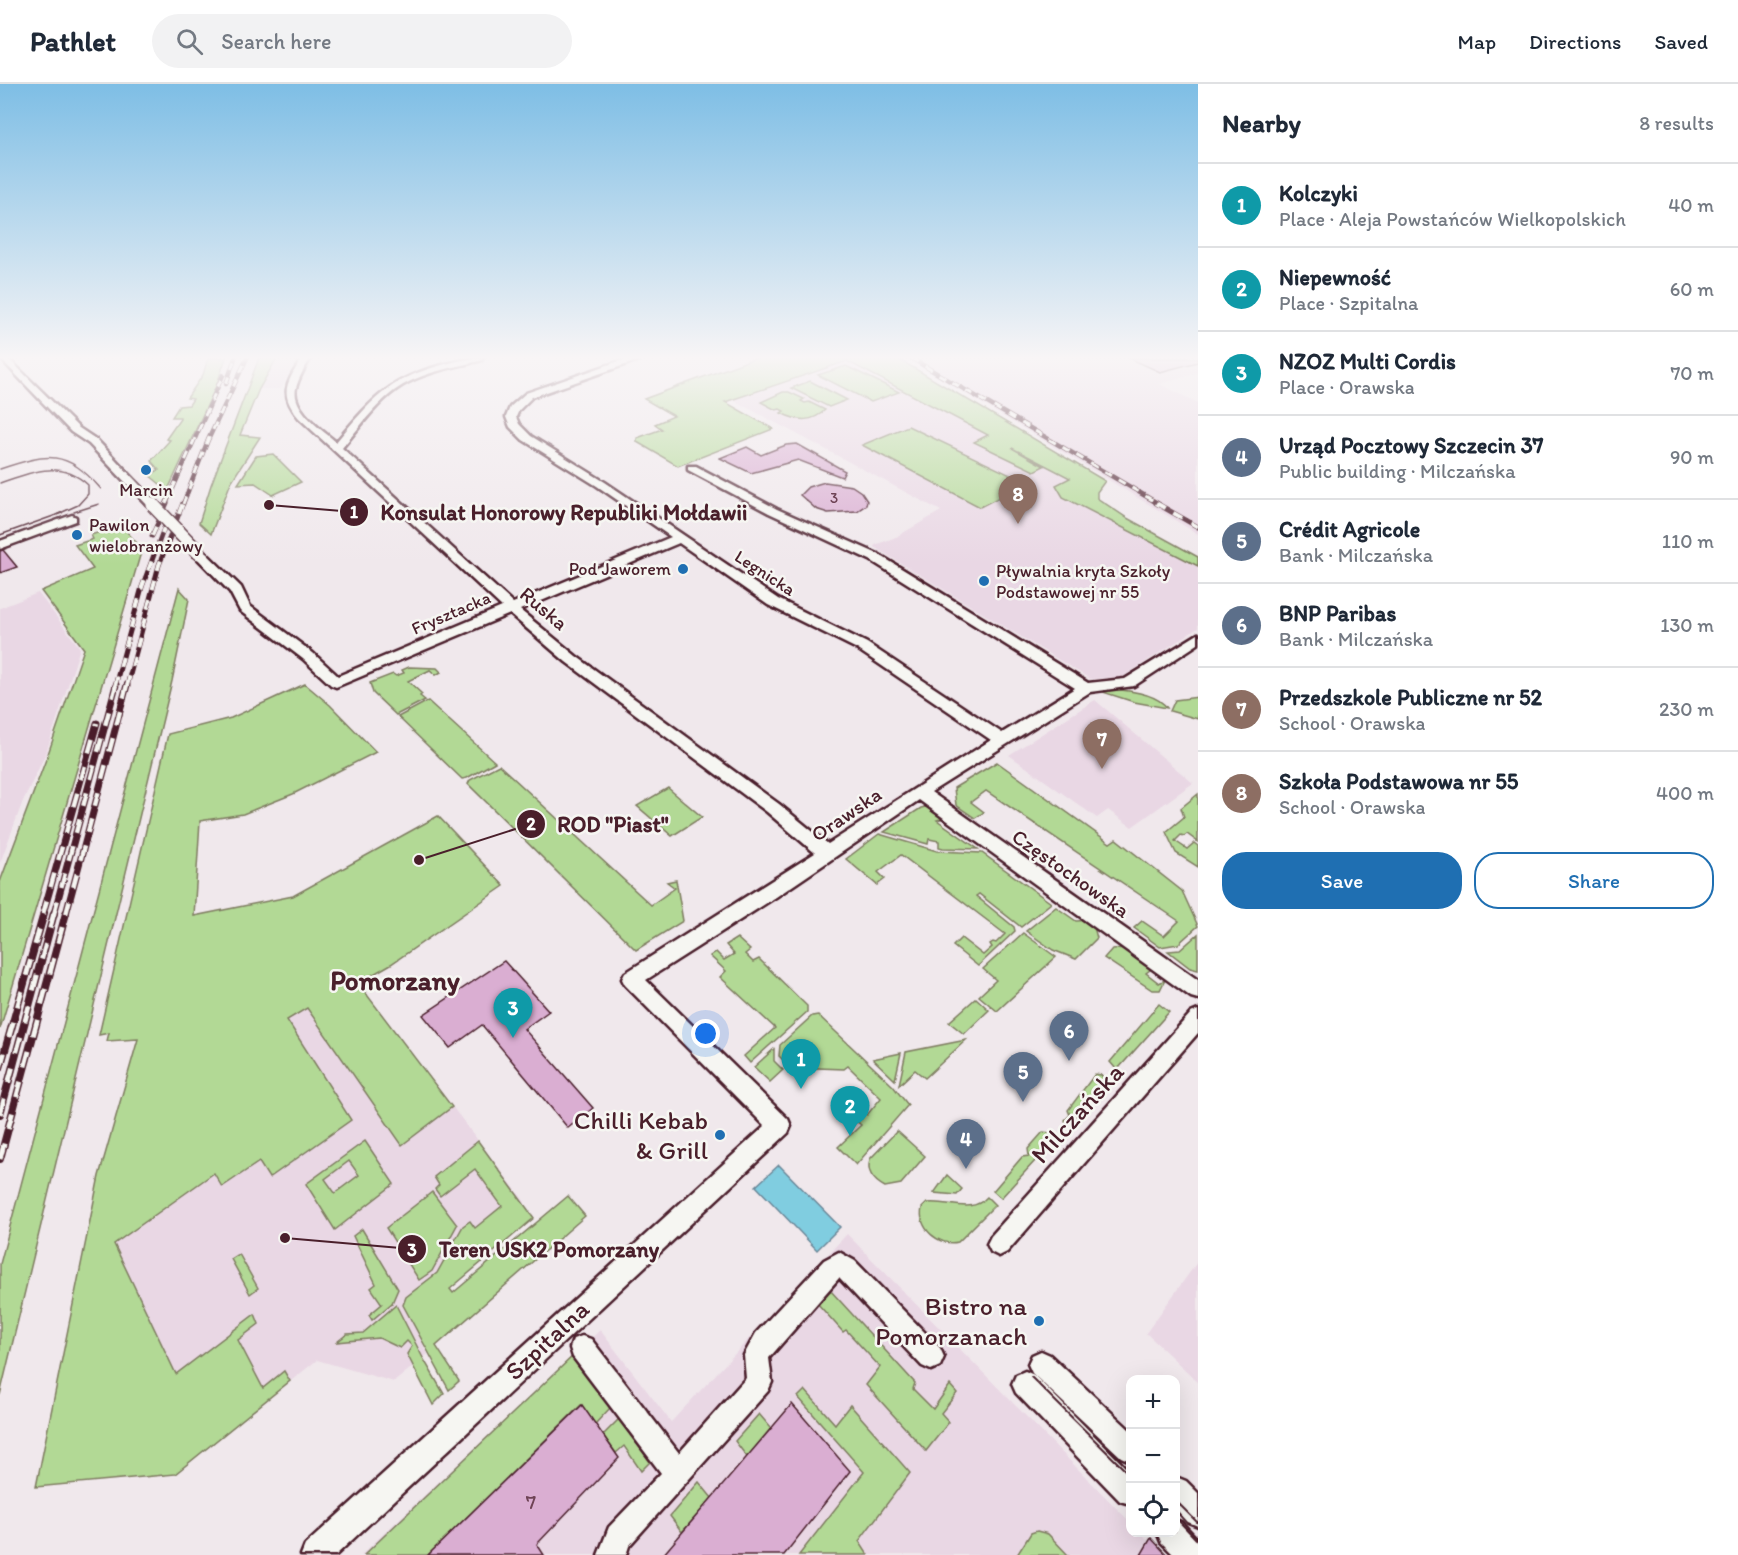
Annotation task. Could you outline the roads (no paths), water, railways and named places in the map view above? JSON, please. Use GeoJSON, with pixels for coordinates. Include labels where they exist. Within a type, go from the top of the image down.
{"type":"FeatureCollection","features":[{"type":"Feature","properties":{"kind":"street","name":"Frysztacka"},"geometry":{"type":"LineString","coordinates":[[73,427],[85,435],[236,590],[244,608],[308,656],[336,682],[680,538]]}},
{"type":"Feature","properties":{"kind":"street","name":"Ruska"},"geometry":{"type":"LineString","coordinates":[[314,427],[510,608],[580,665],[773,808],[827,854]]}},
{"type":"Feature","properties":{"kind":"street"},"geometry":{"type":"LineString","coordinates":[[336,448],[355,427]]}},
{"type":"Feature","properties":{"kind":"street","name":"Legnicka"},"geometry":{"type":"LineString","coordinates":[[516,427],[521,434],[601,484],[773,602],[862,646],[1003,741]]}},
{"type":"Feature","properties":{"kind":"street"},"geometry":{"type":"LineString","coordinates":[[692,468],[772,511],[856,547],[1086,688]]}},
{"type":"Feature","properties":{"kind":"street"},"geometry":{"type":"LineString","coordinates":[[0,545],[72,519]]}},
{"type":"Feature","properties":{"kind":"street","name":"Orawska"},"geometry":{"type":"LineString","coordinates":[[780,1126],[632,979],[770,892],[919,792],[1086,688],[1128,683],[1198,638]]}},
{"type":"Feature","properties":{"kind":"street","name":"Częstochowska"},"geometry":{"type":"LineString","coordinates":[[919,792],[1198,991]]}},
{"type":"Feature","properties":{"kind":"street","name":"Milczańska"},"geometry":{"type":"LineString","coordinates":[[999,1244],[1198,1019]]}},
{"type":"Feature","properties":{"kind":"street","name":"Szpitalna"},"geometry":{"type":"LineString","coordinates":[[315,1555],[780,1126]]}},
{"type":"Feature","properties":{"kind":"street"},"geometry":{"type":"LineString","coordinates":[[612,1555],[619,1537],[759,1382],[756,1355],[832,1268],[839,1264],[847,1269],[931,1357]]}},
{"type":"Feature","properties":{"kind":"street"},"geometry":{"type":"LineString","coordinates":[[582,1348],[678,1474]]}},
{"type":"Feature","properties":{"kind":"street"},"geometry":{"type":"LineString","coordinates":[[1041,1364],[1126,1443]]}},
{"type":"Feature","properties":{"kind":"street"},"geometry":{"type":"LineString","coordinates":[[1025,1384],[1126,1486]]}},
{"type":"Feature","properties":{"kind":"street"},"geometry":{"type":"LineString","coordinates":[[1180,1495],[1198,1512]]}},
{"type":"Feature","properties":{"kind":"street"},"geometry":{"type":"LineString","coordinates":[[1175,1537],[1193,1555]]}},
{"type":"Feature","properties":{"kind":"water"},"geometry":{"type":"Polygon","coordinates":[[[779,1165],[840,1227],[817,1250],[756,1186],[779,1165]]]}},
{"type":"Feature","properties":{"kind":"tram line"},"geometry":{"type":"LineString","coordinates":[[0,469],[31,460],[55,458],[77,467],[101,489]]}},
{"type":"Feature","properties":{"kind":"tram line"},"geometry":{"type":"LineString","coordinates":[[0,483],[35,472],[56,470],[67,472],[88,485],[88,494],[78,505],[56,515]]}},
{"type":"Feature","properties":{"kind":"tram line"},"geometry":{"type":"LineString","coordinates":[[74,512],[99,504]]}},
{"type":"Feature","properties":{"kind":"tram line"},"geometry":{"type":"LineString","coordinates":[[0,535],[62,513]]}},
{"type":"Feature","properties":{"kind":"tram line"},"geometry":{"type":"LineString","coordinates":[[1031,1377],[1126,1471]]}},
{"type":"Feature","properties":{"kind":"tram line"},"geometry":{"type":"LineString","coordinates":[[1180,1505],[1198,1523]]}},
{"type":"Feature","properties":{"kind":"tram line"},"geometry":{"type":"LineString","coordinates":[[1180,1522],[1198,1541]]}},
{"type":"Feature","properties":{"kind":"railway"},"geometry":{"type":"LineString","coordinates":[[166,504],[200,427]]}},
{"type":"Feature","properties":{"kind":"railway"},"geometry":{"type":"LineString","coordinates":[[183,504],[214,427]]}},
{"type":"Feature","properties":{"kind":"railway"},"geometry":{"type":"LineString","coordinates":[[1028,427],[1159,504]]}},
{"type":"Feature","properties":{"kind":"railway"},"geometry":{"type":"LineString","coordinates":[[152,536],[167,503]]}},
{"type":"Feature","properties":{"kind":"railway"},"geometry":{"type":"LineString","coordinates":[[127,686],[159,565],[183,503]]}},
{"type":"Feature","properties":{"kind":"railway"},"geometry":{"type":"LineString","coordinates":[[1156,503],[1198,527]]}},
{"type":"Feature","properties":{"kind":"railway"},"geometry":{"type":"LineString","coordinates":[[115,686],[142,587],[164,528]]}},
{"type":"Feature","properties":{"kind":"railway"},"geometry":{"type":"LineString","coordinates":[[54,914],[116,685]]}},
{"type":"Feature","properties":{"kind":"railway"},"geometry":{"type":"LineString","coordinates":[[66,914],[127,685]]}},
{"type":"Feature","properties":{"kind":"railway"},"geometry":{"type":"LineString","coordinates":[[43,914],[97,723]]}},
{"type":"Feature","properties":{"kind":"railway"},"geometry":{"type":"LineString","coordinates":[[0,1068],[44,913]]}},
{"type":"Feature","properties":{"kind":"railway"},"geometry":{"type":"LineString","coordinates":[[0,1114],[54,913]]}},
{"type":"Feature","properties":{"kind":"railway"},"geometry":{"type":"LineString","coordinates":[[0,1159],[66,913]]}},
{"type":"Feature","properties":{"kind":"place","name":"Marcin"},"geometry":{"type":"Point","coordinates":[146,470]}},
{"type":"Feature","properties":{"kind":"place","name":"Konsulat Honorowy Republiki Mołdawii"},"geometry":{"type":"Point","coordinates":[269,505]}},
{"type":"Feature","properties":{"kind":"place","name":"Szkoła Podstawowa nr 55"},"geometry":{"type":"Point","coordinates":[1018,524]}},
{"type":"Feature","properties":{"kind":"place","name":"Pawilon wielobranżowy"},"geometry":{"type":"Point","coordinates":[77,535]}},
{"type":"Feature","properties":{"kind":"place","name":"Pod Jaworem"},"geometry":{"type":"Point","coordinates":[683,569]}},
{"type":"Feature","properties":{"kind":"place","name":"Pływalnia kryta Szkoły Podstawowej nr 55"},"geometry":{"type":"Point","coordinates":[984,581]}},
{"type":"Feature","properties":{"kind":"place","name":"Przedszkole Publiczne nr 52"},"geometry":{"type":"Point","coordinates":[1102,769]}},
{"type":"Feature","properties":{"kind":"place","name":"ROD \"Piast\""},"geometry":{"type":"Point","coordinates":[419,860]}},
{"type":"Feature","properties":{"kind":"place","name":"NZOZ Multi Cordis"},"geometry":{"type":"Point","coordinates":[513,1038]}},
{"type":"Feature","properties":{"kind":"place","name":"BNP Paribas"},"geometry":{"type":"Point","coordinates":[1069,1061]}},
{"type":"Feature","properties":{"kind":"place","name":"Kolczyki"},"geometry":{"type":"Point","coordinates":[801,1089]}},
{"type":"Feature","properties":{"kind":"place","name":"Crédit Agricole"},"geometry":{"type":"Point","coordinates":[1023,1102]}},
{"type":"Feature","properties":{"kind":"place","name":"Chilli Kebab & Grill"},"geometry":{"type":"Point","coordinates":[720,1135]}},
{"type":"Feature","properties":{"kind":"place","name":"Niepewność"},"geometry":{"type":"Point","coordinates":[850,1136]}},
{"type":"Feature","properties":{"kind":"place","name":"Urząd Pocztowy Szczecin 37"},"geometry":{"type":"Point","coordinates":[966,1169]}},
{"type":"Feature","properties":{"kind":"place","name":"Teren USK2 Pomorzany"},"geometry":{"type":"Point","coordinates":[285,1238]}},
{"type":"Feature","properties":{"kind":"place","name":"Bistro na Pomorzanach"},"geometry":{"type":"Point","coordinates":[1039,1321]}},
{"type":"Feature","properties":{"kind":"district","name":"Pomorzany"},"geometry":{"type":"Point","coordinates":[395,980]}}]}
